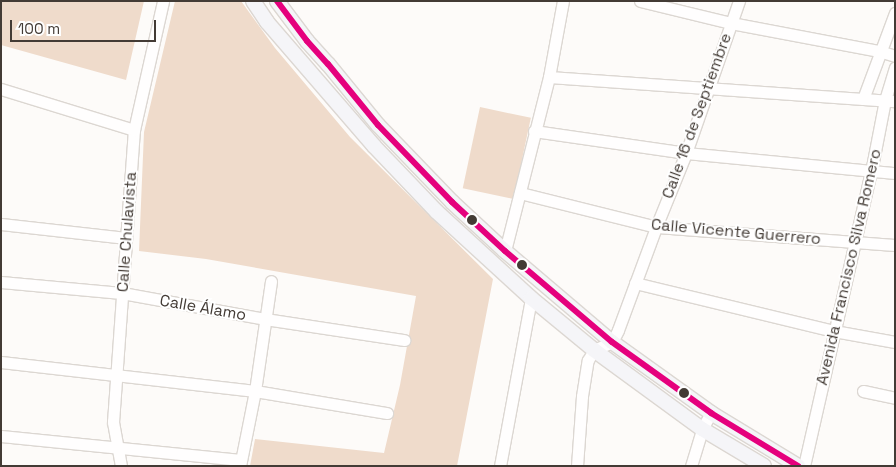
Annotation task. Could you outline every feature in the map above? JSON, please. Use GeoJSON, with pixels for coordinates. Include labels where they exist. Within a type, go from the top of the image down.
{"type":"FeatureCollection","features":[{"type":"Feature","properties":{"kind":"main road"},"geometry":{"type":"LineString","coordinates":[[253,1],[267,22],[365,136],[437,212],[531,298],[594,350],[702,429],[764,466]]}},
{"type":"Feature","properties":{"kind":"main road"},"geometry":{"type":"LineString","coordinates":[[277,1],[306,42],[328,64],[378,126],[452,202],[505,251],[612,342],[711,413],[798,466]]}},
{"type":"Feature","properties":{"kind":"main road"},"geometry":{"type":"LineString","coordinates":[[365,136],[378,126]]}},
{"type":"Feature","properties":{"kind":"street","name":"Calle Chulavista"},"geometry":{"type":"LineString","coordinates":[[121,466],[113,422],[134,130],[163,1]]}},
{"type":"Feature","properties":{"kind":"street"},"geometry":{"type":"LineString","coordinates":[[505,251],[549,77],[563,1]]}},
{"type":"Feature","properties":{"kind":"street"},"geometry":{"type":"LineString","coordinates":[[640,1],[731,23],[880,51],[895,56]]}},
{"type":"Feature","properties":{"kind":"street","name":"Calle 16 de Septiembre"},"geometry":{"type":"LineString","coordinates":[[612,342],[686,153],[739,1]]}},
{"type":"Feature","properties":{"kind":"street"},"geometry":{"type":"LineString","coordinates":[[863,99],[895,13]]}},
{"type":"Feature","properties":{"kind":"street","name":"Avenida Francisco Silva Romero"},"geometry":{"type":"LineString","coordinates":[[804,466],[871,172],[890,100],[895,68]]}},
{"type":"Feature","properties":{"kind":"street"},"geometry":{"type":"LineString","coordinates":[[549,77],[890,100]]}},
{"type":"Feature","properties":{"kind":"street"},"geometry":{"type":"LineString","coordinates":[[1,89],[134,130]]}},
{"type":"Feature","properties":{"kind":"street"},"geometry":{"type":"LineString","coordinates":[[534,131],[686,153],[895,173]]}},
{"type":"Feature","properties":{"kind":"street","name":"Calle Vicente Guerrero"},"geometry":{"type":"LineString","coordinates":[[520,193],[656,227],[895,245]]}},
{"type":"Feature","properties":{"kind":"street"},"geometry":{"type":"LineString","coordinates":[[1,224],[126,238]]}},
{"type":"Feature","properties":{"kind":"street"},"geometry":{"type":"LineString","coordinates":[[1,436],[117,446],[241,463],[255,391],[271,281]]}},
{"type":"Feature","properties":{"kind":"street","name":"Calle Álamo"},"geometry":{"type":"LineString","coordinates":[[1,282],[122,293],[265,319],[404,340]]}},
{"type":"Feature","properties":{"kind":"street"},"geometry":{"type":"LineString","coordinates":[[635,283],[834,331],[895,342]]}},
{"type":"Feature","properties":{"kind":"street"},"geometry":{"type":"LineString","coordinates":[[500,466],[531,298]]}},
{"type":"Feature","properties":{"kind":"street"},"geometry":{"type":"LineString","coordinates":[[577,466],[582,396],[588,360],[594,350],[612,342]]}},
{"type":"Feature","properties":{"kind":"street"},"geometry":{"type":"LineString","coordinates":[[1,362],[255,391],[387,413]]}},
{"type":"Feature","properties":{"kind":"street"},"geometry":{"type":"LineString","coordinates":[[863,391],[895,398]]}},
{"type":"Feature","properties":{"kind":"street"},"geometry":{"type":"LineString","coordinates":[[691,466],[702,429],[711,413]]}},
{"type":"Feature","properties":{"kind":"shaded area"},"geometry":{"type":"Polygon","coordinates":[[[1,1],[144,1],[126,80],[1,45],[1,1]]]}},
{"type":"Feature","properties":{"kind":"shaded area"},"geometry":{"type":"Polygon","coordinates":[[[175,1],[241,1],[275,48],[350,137],[493,279],[457,466],[250,466],[255,439],[384,453],[400,385],[416,296],[206,259],[139,251],[144,132],[175,1]]]}},
{"type":"Feature","properties":{"kind":"shaded area"},"geometry":{"type":"Polygon","coordinates":[[[480,107],[531,118],[514,199],[463,188],[480,107]]]}},
{"type":"Feature","properties":{"kind":"transit line"},"geometry":{"type":"LineString","coordinates":[[277,1],[307,41],[378,125],[452,202],[505,251],[612,342],[711,413],[798,466]]}}]}
